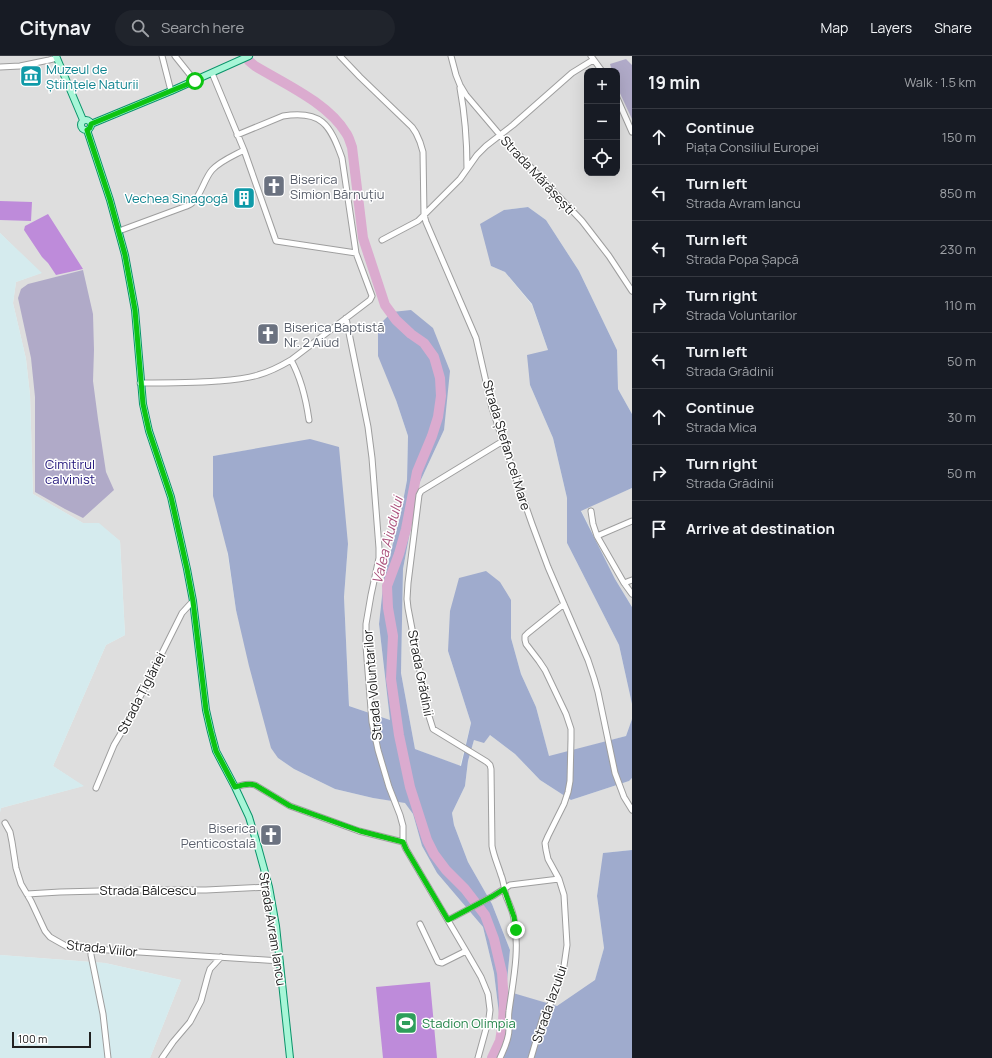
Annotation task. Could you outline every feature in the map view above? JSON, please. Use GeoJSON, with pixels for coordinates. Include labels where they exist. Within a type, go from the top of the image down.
{"type":"FeatureCollection","features":[{"type":"Feature","properties":{"kind":"main road"},"geometry":{"type":"LineString","coordinates":[[56,57],[83,120],[81,126],[83,129],[87,130],[90,128],[91,124],[195,81],[249,56]]}},
{"type":"Feature","properties":{"kind":"main road"},"geometry":{"type":"LineString","coordinates":[[83,120],[88,120],[91,124]]}},
{"type":"Feature","properties":{"kind":"main road","name":"Strada Avram Iancu"},"geometry":{"type":"LineString","coordinates":[[87,130],[110,200],[128,268],[135,310],[140,383],[143,404],[149,431],[171,497],[187,569],[193,601],[206,710],[211,732],[216,751],[249,817],[269,887],[276,926],[290,1058]]}},
{"type":"Feature","properties":{"kind":"street"},"geometry":{"type":"LineString","coordinates":[[162,56],[171,91]]}},
{"type":"Feature","properties":{"kind":"street"},"geometry":{"type":"LineString","coordinates":[[175,56],[195,81]]}},
{"type":"Feature","properties":{"kind":"street","name":"Strada Ștefan cel Mare"},"geometry":{"type":"LineString","coordinates":[[340,56],[400,114],[412,127],[420,142],[423,152],[424,215],[429,230],[476,338],[492,408],[502,441],[548,567],[594,678],[615,773],[624,797],[632,810]]}},
{"type":"Feature","properties":{"kind":"street","name":"Strada Mărășești"},"geometry":{"type":"LineString","coordinates":[[451,56],[456,75],[466,95],[500,135],[582,222],[609,256],[632,291]]}},
{"type":"Feature","properties":{"kind":"street"},"geometry":{"type":"LineString","coordinates":[[0,67],[20,66],[49,60],[56,57]]}},
{"type":"Feature","properties":{"kind":"street"},"geometry":{"type":"LineString","coordinates":[[382,240],[418,221],[460,179],[477,155],[486,146],[572,73],[592,58],[600,68]]}},
{"type":"Feature","properties":{"kind":"street"},"geometry":{"type":"LineString","coordinates":[[212,73],[244,150],[276,241],[356,253]]}},
{"type":"Feature","properties":{"kind":"street"},"geometry":{"type":"LineString","coordinates":[[460,85],[467,136],[467,168]]}},
{"type":"Feature","properties":{"kind":"street"},"geometry":{"type":"LineString","coordinates":[[620,104],[632,132]]}},
{"type":"Feature","properties":{"kind":"street"},"geometry":{"type":"LineString","coordinates":[[140,383],[182,383],[240,379],[260,375],[291,360],[370,300],[372,296],[356,253],[342,158],[337,142],[331,131],[317,118],[290,115],[278,118],[237,135]]}},
{"type":"Feature","properties":{"kind":"street"},"geometry":{"type":"LineString","coordinates":[[119,231],[193,203],[212,170],[218,164],[244,150]]}},
{"type":"Feature","properties":{"kind":"street","name":"Strada Voluntarilor"},"geometry":{"type":"LineString","coordinates":[[346,318],[368,427],[379,548],[379,558],[366,624],[366,646],[372,722],[378,750],[389,787],[403,826],[403,842],[406,849],[485,985],[490,1010],[478,1058]]}},
{"type":"Feature","properties":{"kind":"street"},"geometry":{"type":"LineString","coordinates":[[291,360],[296,368],[301,383],[309,420]]}},
{"type":"Feature","properties":{"kind":"street","name":"Strada Grădinii"},"geometry":{"type":"LineString","coordinates":[[500,1058],[506,1046],[509,1031],[509,1012],[515,967],[516,930],[514,917],[504,889],[504,883],[494,857],[492,846],[492,774],[490,765],[487,762],[433,729],[428,713],[407,599],[419,495],[422,491],[502,441]]}},
{"type":"Feature","properties":{"kind":"street"},"geometry":{"type":"LineString","coordinates":[[591,511],[592,524],[597,536],[632,594]]}},
{"type":"Feature","properties":{"kind":"street"},"geometry":{"type":"LineString","coordinates":[[597,536],[632,522]]}},
{"type":"Feature","properties":{"kind":"street"},"geometry":{"type":"LineString","coordinates":[[624,583],[632,580]]}},
{"type":"Feature","properties":{"kind":"street","name":"Strada Țiglăriei"},"geometry":{"type":"LineString","coordinates":[[96,788],[114,745],[127,723],[182,613],[193,601]]}},
{"type":"Feature","properties":{"kind":"street","name":"Strada Iazului"},"geometry":{"type":"LineString","coordinates":[[530,1058],[543,1016],[558,986],[566,956],[567,945],[564,895],[559,879],[548,859],[545,843],[564,804],[568,792],[572,739],[566,714],[545,670],[528,647],[525,636],[564,604]]}},
{"type":"Feature","properties":{"kind":"street"},"geometry":{"type":"LineString","coordinates":[[235,787],[244,784],[255,785],[290,806],[360,831],[403,842]]}},
{"type":"Feature","properties":{"kind":"street","name":"Strada Viilor"},"geometry":{"type":"LineString","coordinates":[[5,823],[10,832],[16,868],[21,884],[45,931],[50,937],[66,946],[280,961]]}},
{"type":"Feature","properties":{"kind":"street"},"geometry":{"type":"LineString","coordinates":[[448,920],[485,901],[510,885],[559,879]]}},
{"type":"Feature","properties":{"kind":"street","name":"Strada Bălcescu"},"geometry":{"type":"LineString","coordinates":[[27,894],[269,887]]}},
{"type":"Feature","properties":{"kind":"street"},"geometry":{"type":"LineString","coordinates":[[420,924],[438,962],[442,963],[466,951]]}},
{"type":"Feature","properties":{"kind":"street"},"geometry":{"type":"LineString","coordinates":[[91,948],[91,955],[103,1014],[108,1058]]}},
{"type":"Feature","properties":{"kind":"street"},"geometry":{"type":"LineString","coordinates":[[162,1058],[190,1022],[200,1001],[210,970],[221,957]]}},
{"type":"Feature","properties":{"kind":"shaded area"},"geometry":{"type":"Polygon","coordinates":[[[0,56],[632,56],[632,414],[618,389],[617,350],[579,271],[546,220],[528,207],[504,210],[491,266],[505,272],[532,305],[548,350],[530,385],[553,438],[567,498],[567,543],[619,645],[632,704],[632,719],[626,736],[549,757],[536,707],[521,674],[511,638],[511,600],[448,651],[471,723],[460,766],[415,749],[401,673],[403,569],[419,484],[444,430],[396,400],[408,436],[407,480],[400,517],[384,577],[379,624],[390,720],[349,706],[344,597],[348,544],[255,449],[213,456],[236,610],[278,758],[294,769],[335,789],[373,798],[405,802],[413,814],[422,846],[437,873],[483,927],[494,973],[499,1014],[497,1058],[150,1058],[181,980],[105,963],[0,955],[1,808],[83,786],[53,766],[106,645],[125,635],[120,541],[99,524],[83,523],[33,494],[30,395],[26,359],[13,303],[16,282],[41,273],[0,233],[0,56]]]}},
{"type":"Feature","properties":{"kind":"shaded area"},"geometry":{"type":"Polygon","coordinates":[[[0,201],[32,202],[31,221],[0,220],[0,201]]]}},
{"type":"Feature","properties":{"kind":"shaded area"},"geometry":{"type":"Polygon","coordinates":[[[528,207],[546,220],[579,271],[617,350],[618,389],[632,414],[632,488],[581,511],[615,579],[632,607],[632,704],[619,645],[567,543],[567,498],[553,438],[530,385],[527,355],[548,350],[532,304],[505,272],[491,266],[480,224],[504,210],[528,207]]]}},
{"type":"Feature","properties":{"kind":"shaded area"},"geometry":{"type":"Polygon","coordinates":[[[48,214],[83,269],[56,275],[24,230],[25,226],[48,214]]]}},
{"type":"Feature","properties":{"kind":"shaded area"},"geometry":{"type":"Polygon","coordinates":[[[0,233],[42,273],[16,282],[13,303],[26,359],[30,395],[33,494],[83,523],[99,523],[120,541],[125,635],[106,645],[53,766],[84,786],[1,808],[0,812],[0,233]]]}},
{"type":"Feature","properties":{"kind":"shaded area"},"geometry":{"type":"Polygon","coordinates":[[[411,310],[433,328],[450,371],[444,430],[419,484],[403,569],[401,673],[415,749],[461,766],[471,723],[448,651],[450,611],[459,578],[486,571],[500,582],[511,600],[511,638],[521,674],[536,707],[549,756],[626,736],[632,719],[632,778],[629,781],[571,800],[540,780],[515,754],[490,735],[484,743],[474,740],[468,761],[465,786],[452,813],[454,825],[468,862],[492,904],[510,950],[506,991],[557,1006],[595,980],[604,948],[597,896],[603,853],[632,850],[632,1058],[497,1058],[499,1014],[494,973],[483,927],[437,873],[422,846],[413,814],[405,803],[373,798],[335,789],[294,769],[278,758],[271,748],[236,610],[228,554],[213,496],[213,456],[310,439],[339,447],[348,544],[344,597],[349,706],[390,720],[379,624],[384,577],[400,517],[407,480],[408,436],[396,400],[378,356],[378,326],[392,312],[411,310]]]}},
{"type":"Feature","properties":{"kind":"shaded area"},"geometry":{"type":"Polygon","coordinates":[[[632,488],[632,607],[615,579],[581,510],[632,488]]]}},
{"type":"Feature","properties":{"kind":"shaded area"},"geometry":{"type":"Polygon","coordinates":[[[490,735],[515,754],[540,780],[571,800],[629,781],[632,778],[632,850],[604,853],[597,896],[604,948],[595,981],[557,1007],[506,991],[510,950],[492,904],[468,862],[454,825],[452,813],[465,786],[468,761],[474,740],[490,735]]]}},
{"type":"Feature","properties":{"kind":"shaded area"},"geometry":{"type":"Polygon","coordinates":[[[0,955],[105,963],[181,980],[150,1058],[0,1058],[0,955]]]}},
{"type":"Feature","properties":{"kind":"shaded area","name":"Stadion Olimpia"},"geometry":{"type":"Polygon","coordinates":[[[430,982],[437,1058],[383,1058],[376,987],[430,982]]]}},
{"type":"Feature","properties":{"kind":"green space"},"geometry":{"type":"Polygon","coordinates":[[[626,59],[632,65],[632,119],[620,93],[620,68],[611,68],[610,64],[626,59]]]}},
{"type":"Feature","properties":{"kind":"green space","name":"Cimitirul calvinist"},"geometry":{"type":"Polygon","coordinates":[[[83,270],[93,314],[93,381],[98,419],[106,472],[114,490],[83,518],[35,492],[35,397],[31,358],[18,298],[21,289],[28,284],[83,270]]]}},
{"type":"Feature","properties":{"kind":"waterway","name":"Valea Aiudului"},"geometry":{"type":"LineString","coordinates":[[245,56],[255,66],[317,103],[338,122],[349,138],[352,147],[363,238],[385,305],[396,320],[411,334],[424,343],[434,357],[440,378],[441,396],[438,417],[417,472],[406,529],[399,554],[387,586],[388,608],[393,636],[391,679],[399,735],[410,787],[427,840],[434,854],[446,870],[465,889],[485,915],[494,939],[502,973],[504,1003],[500,1041],[492,1058]]}},
{"type":"Feature","properties":{"kind":"place","name":"Muzeul de Științele Naturii"},"geometry":{"type":"Point","coordinates":[31,76]}},
{"type":"Feature","properties":{"kind":"place","name":"Biserica Simion Bărnuțiu"},"geometry":{"type":"Point","coordinates":[274,186]}},
{"type":"Feature","properties":{"kind":"place","name":"Vechea Sinagogă"},"geometry":{"type":"Point","coordinates":[244,198]}},
{"type":"Feature","properties":{"kind":"place","name":"Biserica Baptistă Nr. 2 Aiud"},"geometry":{"type":"Point","coordinates":[268,334]}},
{"type":"Feature","properties":{"kind":"place","name":"Biserica Penticostală"},"geometry":{"type":"Point","coordinates":[271,835]}},
{"type":"Feature","properties":{"kind":"place","name":"Stadion Olimpia"},"geometry":{"type":"Point","coordinates":[406,1023]}},
{"type":"Feature","properties":{"kind":"route"},"geometry":{"type":"LineString","coordinates":[[195,81],[91,124],[91,127],[87,130],[110,200],[125,255],[135,310],[140,383],[143,404],[149,431],[171,497],[187,569],[193,601],[206,710],[216,751],[235,787],[244,784],[255,785],[290,806],[360,831],[403,842],[448,920],[504,889],[514,917],[516,930]]}}]}
